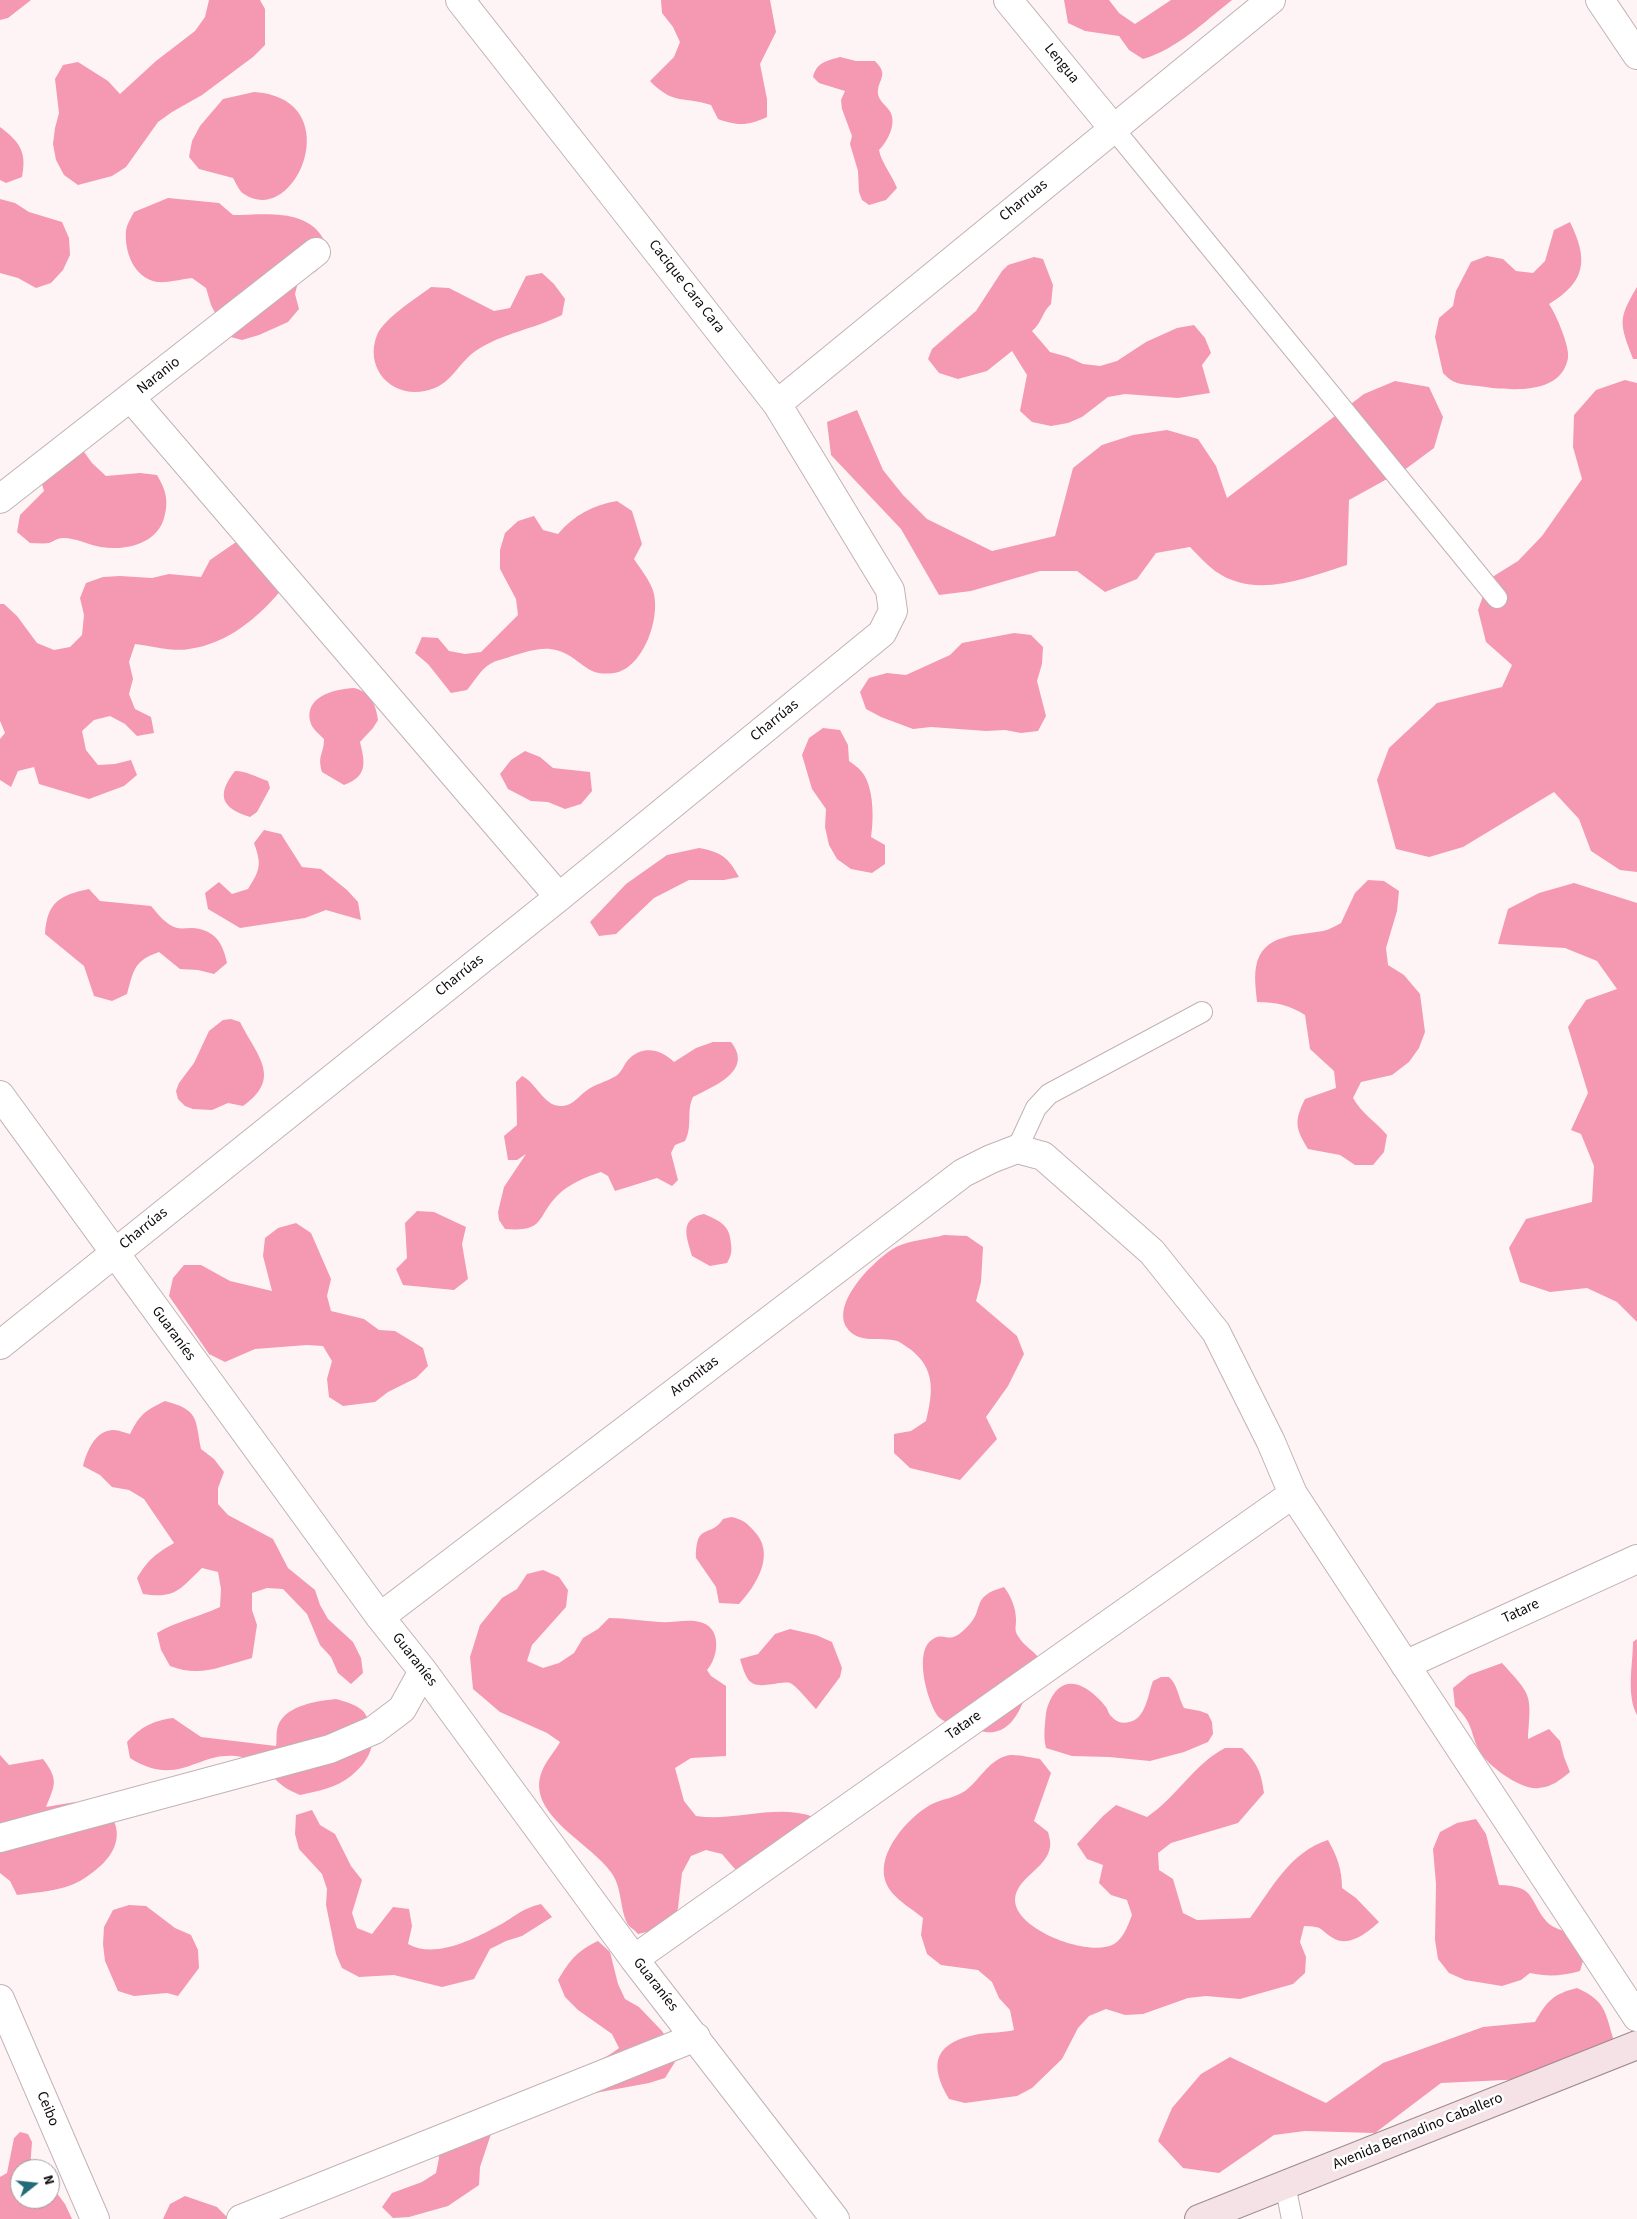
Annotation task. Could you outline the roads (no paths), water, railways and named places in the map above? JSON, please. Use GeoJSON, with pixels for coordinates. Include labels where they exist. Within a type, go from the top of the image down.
{"type":"FeatureCollection","features":[{"type":"Feature","properties":{"kind":"main road","name":"Avenida Bernadino Caballero"},"geometry":{"type":"LineString","coordinates":[[1199,2219],[1637,2045]]}},
{"type":"Feature","properties":{"kind":"street","name":"Cacique Cara Cara"},"geometry":{"type":"LineString","coordinates":[[460,0],[777,404],[890,590]]}},
{"type":"Feature","properties":{"kind":"street","name":"Lengua"},"geometry":{"type":"LineString","coordinates":[[1008,0],[1113,128]]}},
{"type":"Feature","properties":{"kind":"street","name":"Charruas"},"geometry":{"type":"LineString","coordinates":[[777,404],[1272,0]]}},
{"type":"Feature","properties":{"kind":"street"},"geometry":{"type":"LineString","coordinates":[[1600,0],[1637,55]]}},
{"type":"Feature","properties":{"kind":"street","name":"Naranio"},"geometry":{"type":"LineString","coordinates":[[0,499],[316,252]]}},
{"type":"Feature","properties":{"kind":"street"},"geometry":{"type":"LineString","coordinates":[[131,398],[559,897]]}},
{"type":"Feature","properties":{"kind":"street","name":"Charrúas"},"geometry":{"type":"LineString","coordinates":[[0,1345],[559,897],[882,633],[893,611],[890,590]]}},
{"type":"Feature","properties":{"kind":"street","name":"Guaraníes"},"geometry":{"type":"LineString","coordinates":[[0,1095],[114,1254],[634,1959],[696,2036],[835,2219]]}},
{"type":"Feature","properties":{"kind":"street"},"geometry":{"type":"LineString","coordinates":[[1017,1148],[1043,1156],[1152,1252],[1216,1332],[1271,1442],[1293,1494],[1637,2017]]}},
{"type":"Feature","properties":{"kind":"street","name":"Aromitas"},"geometry":{"type":"LineString","coordinates":[[380,1616],[963,1173],[1017,1148]]}},
{"type":"Feature","properties":{"kind":"street","name":"Tatare"},"geometry":{"type":"LineString","coordinates":[[634,1959],[1293,1494]]}},
{"type":"Feature","properties":{"kind":"street","name":"Tatare"},"geometry":{"type":"LineString","coordinates":[[1405,1666],[1637,1559]]}},
{"type":"Feature","properties":{"kind":"street"},"geometry":{"type":"LineString","coordinates":[[0,1838],[330,1749],[374,1730],[402,1709],[423,1671]]}},
{"type":"Feature","properties":{"kind":"street","name":"Ceibo"},"geometry":{"type":"LineString","coordinates":[[0,1999],[95,2219]]}},
{"type":"Feature","properties":{"kind":"street"},"geometry":{"type":"LineString","coordinates":[[241,2219],[696,2036]]}},
{"type":"Feature","properties":{"kind":"lane"},"geometry":{"type":"LineString","coordinates":[[1113,128],[1497,598]]}},
{"type":"Feature","properties":{"kind":"lane"},"geometry":{"type":"LineString","coordinates":[[1017,1148],[1036,1108],[1049,1094],[1202,1012]]}},
{"type":"Feature","properties":{"kind":"lane"},"geometry":{"type":"LineString","coordinates":[[1285,2185],[1292,2219]]}}]}
